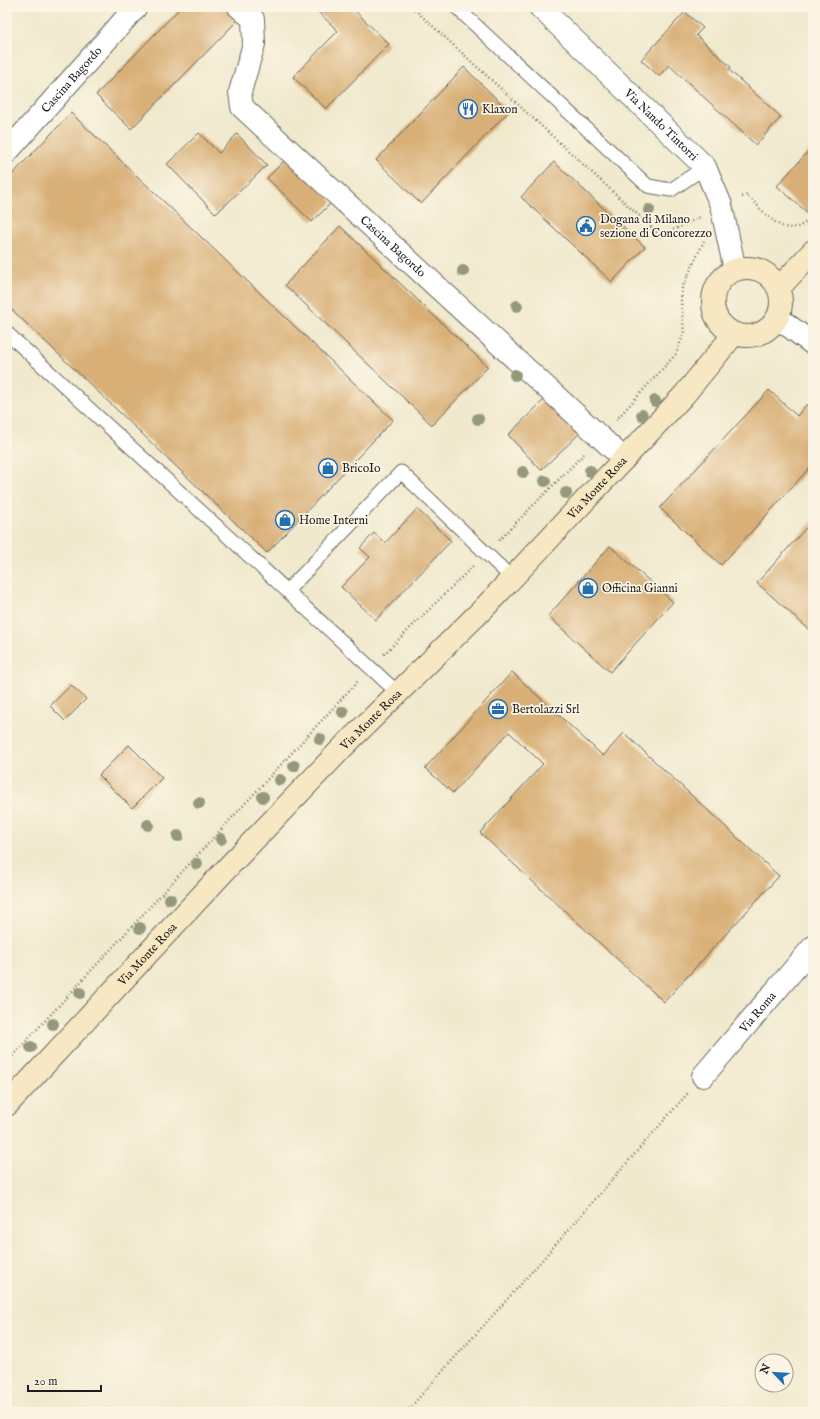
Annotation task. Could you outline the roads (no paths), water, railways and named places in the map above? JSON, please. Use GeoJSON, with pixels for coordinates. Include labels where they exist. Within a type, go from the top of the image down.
{"type":"FeatureCollection","features":[{"type":"Feature","properties":{"kind":"street","name":"Cascina Bagordo"},"geometry":{"type":"LineString","coordinates":[[7,152],[136,7]]}},
{"type":"Feature","properties":{"kind":"street","name":"Cascina Bagordo"},"geometry":{"type":"LineString","coordinates":[[239,7],[253,20],[254,44],[240,92],[242,107],[624,459]]}},
{"type":"Feature","properties":{"kind":"street","name":"Via Nando Tintorri"},"geometry":{"type":"LineString","coordinates":[[540,7],[705,167],[721,205],[734,270]]}},
{"type":"Feature","properties":{"kind":"street"},"geometry":{"type":"LineString","coordinates":[[779,288],[813,251]]}},
{"type":"Feature","properties":{"kind":"street"},"geometry":{"type":"LineString","coordinates":[[750,268],[762,271],[772,278],[779,288],[782,303],[778,318],[771,327],[760,334],[747,337],[734,334],[722,326],[715,314],[713,300],[716,288],[723,277],[734,270],[750,268]]}},
{"type":"Feature","properties":{"kind":"street"},"geometry":{"type":"LineString","coordinates":[[778,318],[813,344]]}},
{"type":"Feature","properties":{"kind":"street","name":"Via Monte Rosa"},"geometry":{"type":"LineString","coordinates":[[7,1105],[230,865],[345,745],[512,578],[684,395],[734,334]]}},
{"type":"Feature","properties":{"kind":"street","name":"Via Roma"},"geometry":{"type":"LineString","coordinates":[[703,1076],[813,948]]}},
{"type":"Feature","properties":{"kind":"lane"},"geometry":{"type":"LineString","coordinates":[[456,7],[648,186],[671,190],[705,167]]}},
{"type":"Feature","properties":{"kind":"lane"},"geometry":{"type":"LineString","coordinates":[[7,333],[288,590],[398,693]]}},
{"type":"Feature","properties":{"kind":"lane"},"geometry":{"type":"LineString","coordinates":[[288,590],[401,472],[512,578]]}},
{"type":"Feature","properties":{"kind":"place","name":"Klaxon"},"geometry":{"type":"Point","coordinates":[468,109]}},
{"type":"Feature","properties":{"kind":"place","name":"Dogana di Milano sezione di Concorezzo"},"geometry":{"type":"Point","coordinates":[586,226]}},
{"type":"Feature","properties":{"kind":"place","name":"BricoIo"},"geometry":{"type":"Point","coordinates":[328,468]}},
{"type":"Feature","properties":{"kind":"place","name":"Home Interni"},"geometry":{"type":"Point","coordinates":[285,520]}},
{"type":"Feature","properties":{"kind":"place","name":"Officina Gianni"},"geometry":{"type":"Point","coordinates":[588,588]}},
{"type":"Feature","properties":{"kind":"place","name":"Bertolazzi Srl"},"geometry":{"type":"Point","coordinates":[498,709]}}]}
